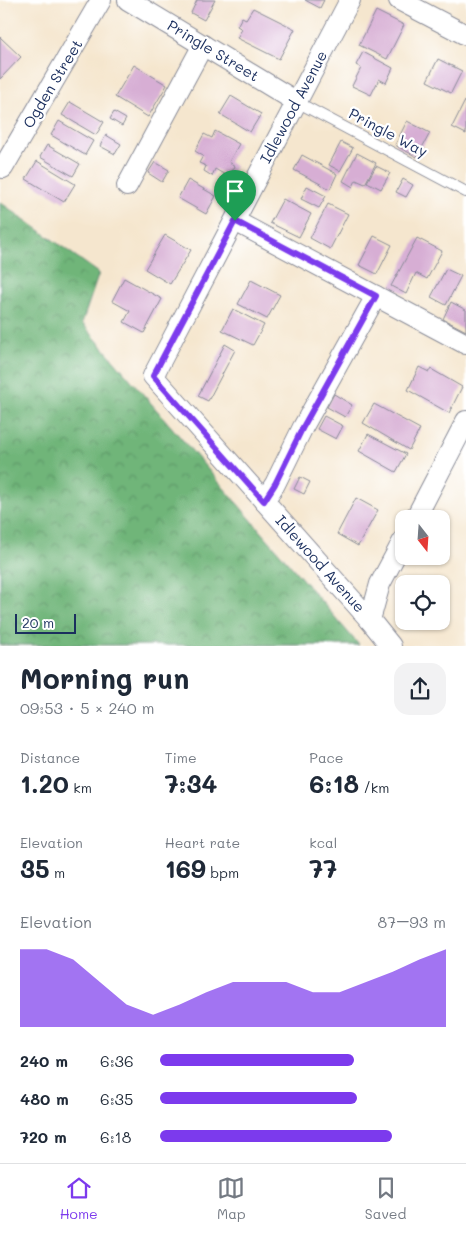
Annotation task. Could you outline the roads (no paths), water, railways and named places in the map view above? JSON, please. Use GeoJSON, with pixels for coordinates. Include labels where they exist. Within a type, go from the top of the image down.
{"type":"FeatureCollection","features":[{"type":"Feature","properties":{"kind":"street","name":"Ogden Street"},"geometry":{"type":"LineString","coordinates":[[3,168],[101,0]]}},
{"type":"Feature","properties":{"kind":"street","name":"Pringle Street"},"geometry":{"type":"LineString","coordinates":[[128,0],[297,102]]}},
{"type":"Feature","properties":{"kind":"street","name":"Idlewood Avenue"},"geometry":{"type":"LineString","coordinates":[[350,0],[153,376],[391,646]]}},
{"type":"Feature","properties":{"kind":"street"},"geometry":{"type":"LineString","coordinates":[[400,0],[466,35]]}},
{"type":"Feature","properties":{"kind":"street"},"geometry":{"type":"LineString","coordinates":[[127,186],[202,45]]}},
{"type":"Feature","properties":{"kind":"street"},"geometry":{"type":"LineString","coordinates":[[235,221],[466,344]]}},
{"type":"Feature","properties":{"kind":"street"},"geometry":{"type":"LineString","coordinates":[[264,501],[275,484],[303,427],[376,296]]}},
{"type":"Feature","properties":{"kind":"street"},"geometry":{"type":"LineString","coordinates":[[420,510],[461,443],[466,421]]}},
{"type":"Feature","properties":{"kind":"street"},"geometry":{"type":"LineString","coordinates":[[370,620],[380,584],[395,556]]}},
{"type":"Feature","properties":{"kind":"lane","name":"Pringle Way"},"geometry":{"type":"LineString","coordinates":[[297,102],[466,192]]}}]}
